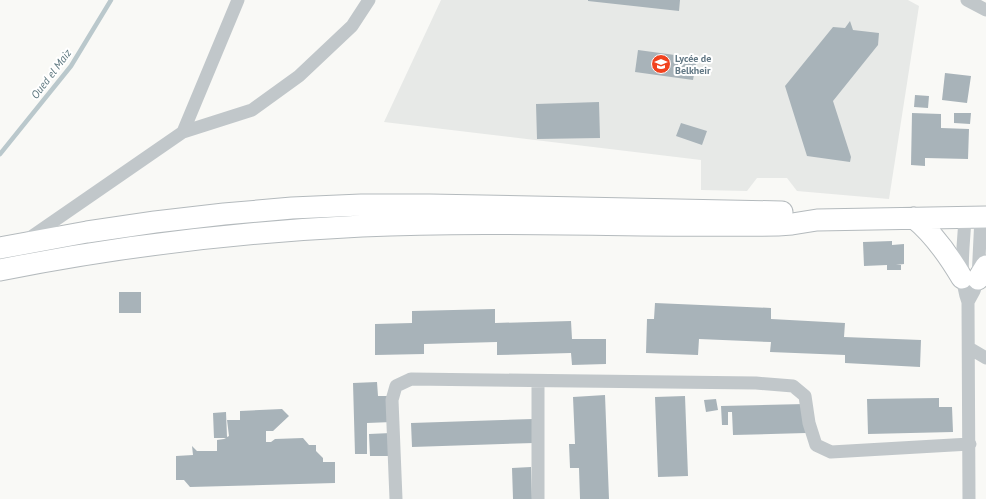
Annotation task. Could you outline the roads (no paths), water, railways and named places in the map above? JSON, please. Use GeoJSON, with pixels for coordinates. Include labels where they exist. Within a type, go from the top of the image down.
{"type":"FeatureCollection","features":[{"type":"Feature","properties":{"kind":"highway"},"geometry":{"type":"LineString","coordinates":[[10,246],[87,232],[155,222],[292,208],[361,205],[777,211],[817,220]]}},
{"type":"Feature","properties":{"kind":"highway"},"geometry":{"type":"LineString","coordinates":[[0,270],[85,254],[154,244],[224,236],[362,226],[778,225],[817,220],[977,217]]}},
{"type":"Feature","properties":{"kind":"highway"},"geometry":{"type":"LineString","coordinates":[[914,218],[925,227],[935,239],[975,274]]}},
{"type":"Feature","properties":{"kind":"street"},"geometry":{"type":"LineString","coordinates":[[183,132],[238,0]]}},
{"type":"Feature","properties":{"kind":"street"},"geometry":{"type":"LineString","coordinates":[[10,246],[183,132],[252,110],[299,76],[352,26],[369,0]]}},
{"type":"Feature","properties":{"kind":"street"},"geometry":{"type":"LineString","coordinates":[[967,0],[986,10]]}},
{"type":"Feature","properties":{"kind":"street"},"geometry":{"type":"LineString","coordinates":[[969,499],[970,444],[968,302],[964,290],[975,274],[977,217]]}},
{"type":"Feature","properties":{"kind":"street"},"geometry":{"type":"LineString","coordinates":[[969,348],[986,358]]}},
{"type":"Feature","properties":{"kind":"street"},"geometry":{"type":"LineString","coordinates":[[396,499],[392,400],[396,386],[411,379],[756,383],[793,386],[806,396],[809,423],[816,445],[831,452],[970,444]]}},
{"type":"Feature","properties":{"kind":"street"},"geometry":{"type":"LineString","coordinates":[[538,381],[538,499]]}},
{"type":"Feature","properties":{"kind":"waterway","name":"Oued el Maiz"},"geometry":{"type":"LineString","coordinates":[[0,154],[71,66],[111,0]]}},
{"type":"Feature","properties":{"kind":"place","name":"Lycée de Belkheir"},"geometry":{"type":"Point","coordinates":[661,64]}}]}
